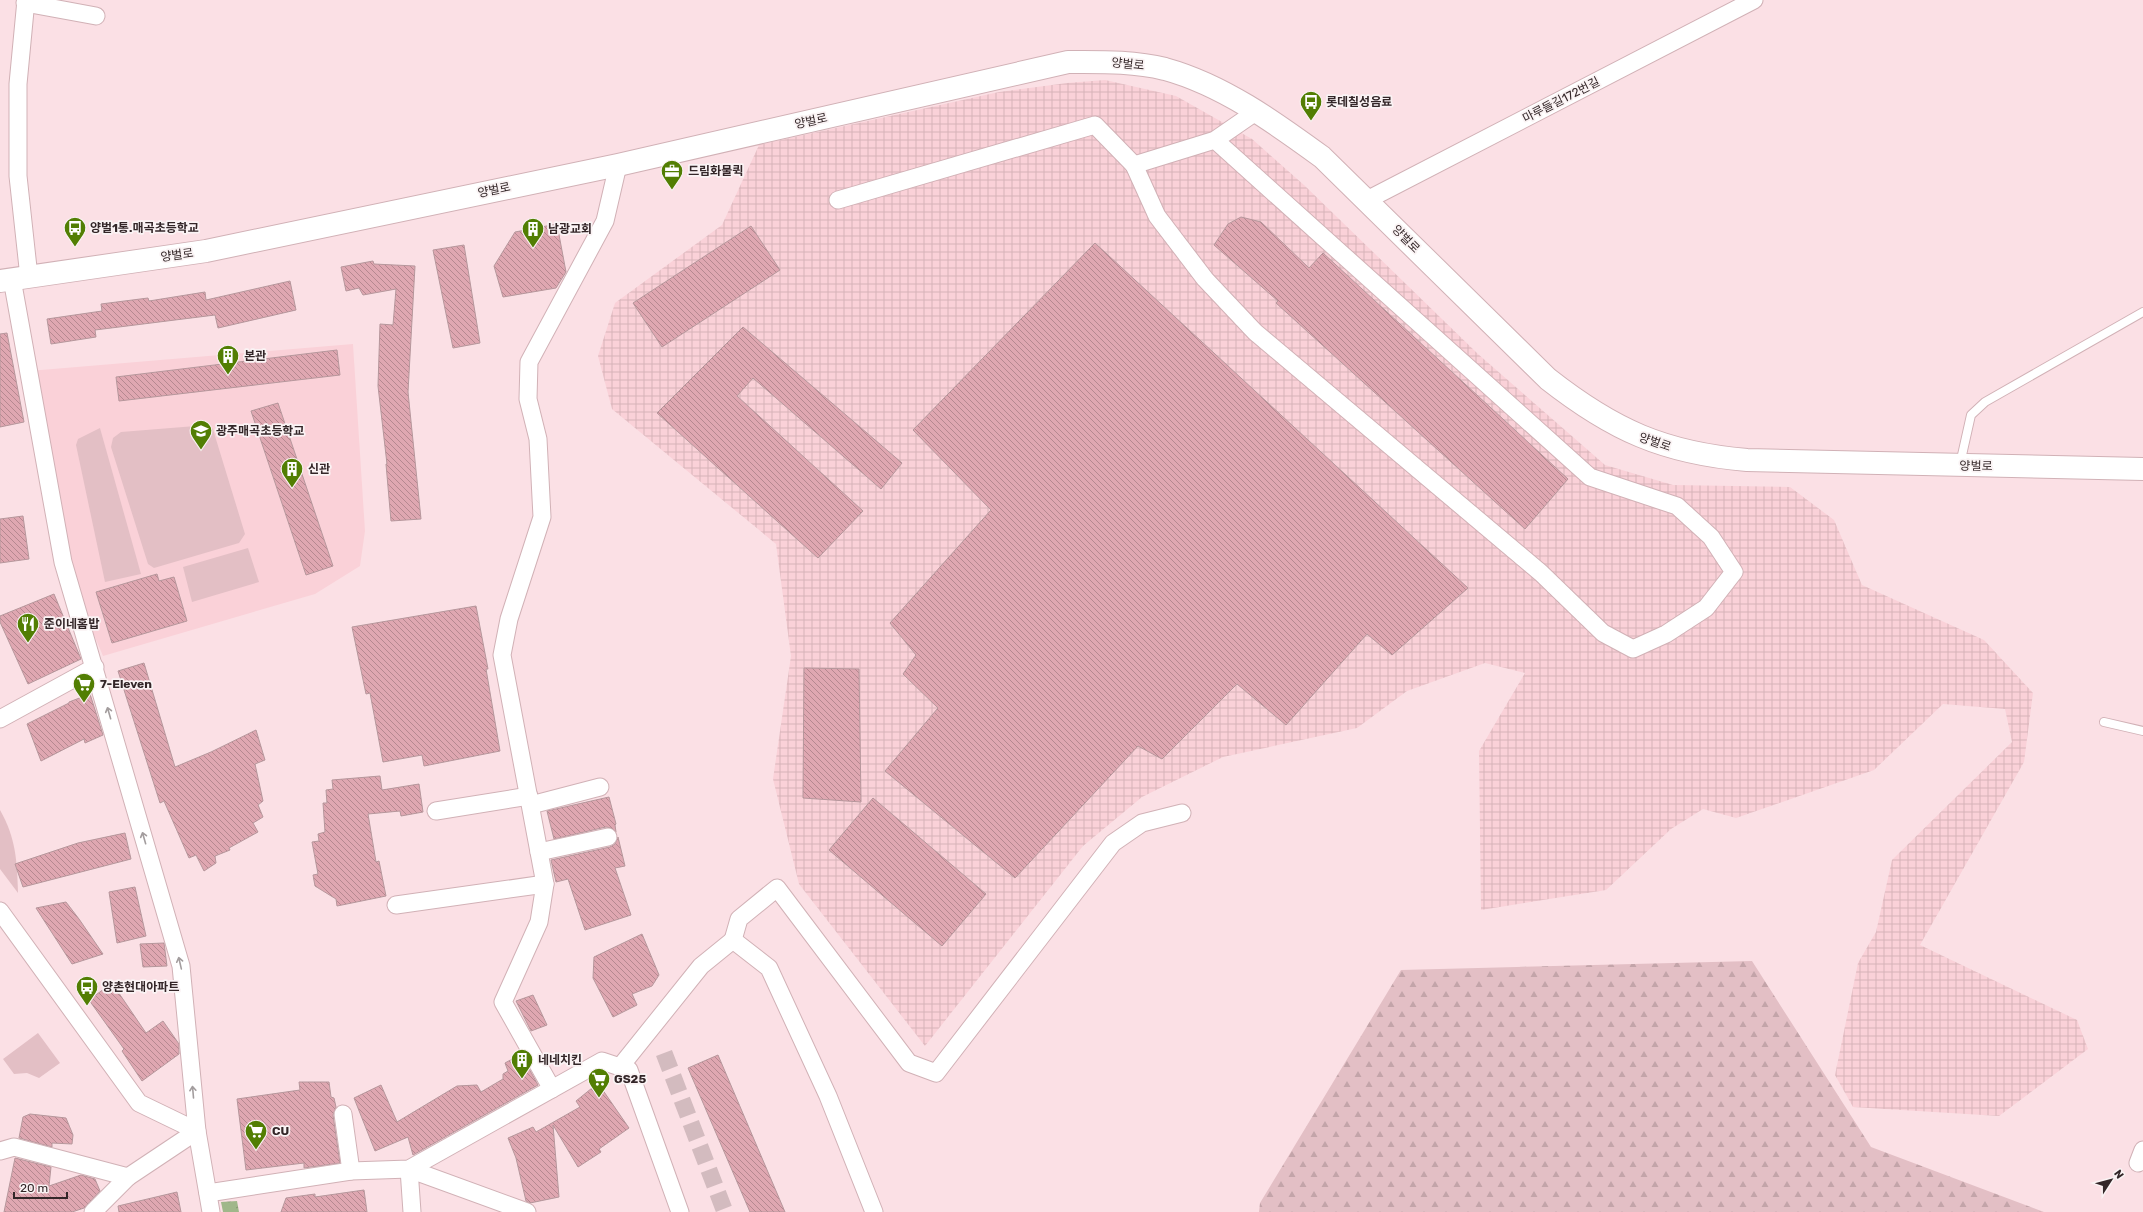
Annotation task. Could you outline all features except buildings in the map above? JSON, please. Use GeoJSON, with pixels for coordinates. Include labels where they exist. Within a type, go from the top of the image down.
{"type":"FeatureCollection","features":[{"type":"Feature","properties":{"kind":"street","name":"마루들길172번길"},"geometry":{"type":"LineString","coordinates":[[1367,200],[1754,0]]}},
{"type":"Feature","properties":{"kind":"street"},"geometry":{"type":"LineString","coordinates":[[96,16],[26,2],[18,84],[18,176],[14,279],[63,562],[95,667],[181,966],[196,1131],[211,1212]]}},
{"type":"Feature","properties":{"kind":"street","name":"양벌로"},"geometry":{"type":"LineString","coordinates":[[14,279],[206,251],[618,165],[1068,62],[1120,62],[1165,69],[1203,82],[1257,111],[1322,157],[1548,379],[1577,402],[1628,432],[1682,451],[1714,457],[1793,462],[2143,469]]}},
{"type":"Feature","properties":{"kind":"street"},"geometry":{"type":"LineString","coordinates":[[1134,165],[1215,140],[1257,111]]}},
{"type":"Feature","properties":{"kind":"street"},"geometry":{"type":"LineString","coordinates":[[838,200],[1095,125],[1134,165],[1158,216],[1205,279],[1256,332],[1541,573],[1603,633],[1633,649],[1666,634],[1706,608],[1734,572],[1711,537],[1677,506],[1590,478],[1215,140]]}},
{"type":"Feature","properties":{"kind":"street"},"geometry":{"type":"LineString","coordinates":[[552,1089],[503,1002],[539,922],[545,884],[502,655],[509,619],[542,517],[538,439],[528,399],[529,362],[605,221],[618,165]]}},
{"type":"Feature","properties":{"kind":"street"},"geometry":{"type":"LineString","coordinates":[[0,719],[95,667]]}},
{"type":"Feature","properties":{"kind":"street"},"geometry":{"type":"LineString","coordinates":[[436,811],[530,801],[600,788]]}},
{"type":"Feature","properties":{"kind":"street"},"geometry":{"type":"LineString","coordinates":[[620,1067],[701,966],[733,940],[739,919],[777,888],[909,1063],[936,1073],[1113,843],[1142,823],[1182,814]]}},
{"type":"Feature","properties":{"kind":"street"},"geometry":{"type":"LineString","coordinates":[[539,852],[608,837]]}},
{"type":"Feature","properties":{"kind":"street"},"geometry":{"type":"LineString","coordinates":[[396,905],[545,884]]}},
{"type":"Feature","properties":{"kind":"street"},"geometry":{"type":"LineString","coordinates":[[0,911],[139,1103],[196,1131]]}},
{"type":"Feature","properties":{"kind":"street"},"geometry":{"type":"LineString","coordinates":[[733,940],[769,968],[828,1096],[874,1212]]}},
{"type":"Feature","properties":{"kind":"street"},"geometry":{"type":"LineString","coordinates":[[409,1169],[602,1061],[629,1070],[680,1212]]}},
{"type":"Feature","properties":{"kind":"street"},"geometry":{"type":"LineString","coordinates":[[343,1114],[351,1171]]}},
{"type":"Feature","properties":{"kind":"street"},"geometry":{"type":"LineString","coordinates":[[93,1212],[128,1177],[196,1131]]}},
{"type":"Feature","properties":{"kind":"street"},"geometry":{"type":"LineString","coordinates":[[0,1151],[14,1147],[128,1177]]}},
{"type":"Feature","properties":{"kind":"street"},"geometry":{"type":"LineString","coordinates":[[208,1193],[351,1171],[409,1169],[527,1212]]}},
{"type":"Feature","properties":{"kind":"street"},"geometry":{"type":"LineString","coordinates":[[409,1169],[412,1212]]}},
{"type":"Feature","properties":{"kind":"lane"},"geometry":{"type":"LineString","coordinates":[[1960,465],[1971,415],[1985,402],[2143,312]]}},
{"type":"Feature","properties":{"kind":"lane"},"geometry":{"type":"LineString","coordinates":[[2104,722],[2143,731]]}},
{"type":"Feature","properties":{"kind":"shaded area"},"geometry":{"type":"Polygon","coordinates":[[[1105,80],[1176,96],[1252,139],[1304,185],[1478,354],[1605,465],[1673,485],[1790,487],[1834,520],[1862,585],[1984,640],[2033,693],[2024,762],[1920,945],[2077,1020],[2088,1049],[1999,1116],[1853,1107],[1835,1075],[1858,963],[1876,932],[1892,860],[2012,742],[2005,709],[1943,704],[1874,770],[1736,818],[1703,809],[1671,829],[1606,890],[1481,910],[1479,751],[1525,673],[1485,663],[1407,691],[1357,728],[1223,757],[1142,797],[1083,846],[925,1046],[799,884],[773,779],[791,656],[776,544],[612,409],[598,356],[615,303],[722,225],[759,145],[999,92],[1067,83],[1105,80]]]}},
{"type":"Feature","properties":{"kind":"shaded area","name":"광주매곡초등학교"},"geometry":{"type":"Polygon","coordinates":[[[353,344],[365,531],[360,566],[315,594],[103,656],[63,562],[29,371],[353,344]]]}},
{"type":"Feature","properties":{"kind":"green space"},"geometry":{"type":"Polygon","coordinates":[[[208,425],[213,429],[245,534],[239,543],[154,568],[148,564],[111,447],[113,438],[121,432],[208,425]]]}},
{"type":"Feature","properties":{"kind":"green space"},"geometry":{"type":"Polygon","coordinates":[[[100,428],[141,574],[105,582],[76,445],[78,439],[100,428]]]}},
{"type":"Feature","properties":{"kind":"green space"},"geometry":{"type":"Polygon","coordinates":[[[248,548],[259,582],[192,602],[183,567],[248,548]]]}},
{"type":"Feature","properties":{"kind":"green space"},"geometry":{"type":"Polygon","coordinates":[[[0,810],[9,830],[15,850],[18,893],[0,869],[0,810]]]}},
{"type":"Feature","properties":{"kind":"green space"},"geometry":{"type":"Polygon","coordinates":[[[1752,961],[1871,1147],[2044,1212],[1259,1212],[1260,1203],[1401,970],[1752,961]]]}},
{"type":"Feature","properties":{"kind":"green space"},"geometry":{"type":"Polygon","coordinates":[[[38,1033],[60,1063],[39,1078],[27,1073],[14,1074],[3,1059],[38,1033]]]}},
{"type":"Feature","properties":{"kind":"water"},"geometry":{"type":"Polygon","coordinates":[[[237,1201],[239,1212],[223,1212],[221,1202],[237,1201]]]}},
{"type":"Feature","properties":{"kind":"tunnel"},"geometry":{"type":"LineString","coordinates":[[664,1053],[725,1212]]}},
{"type":"Feature","properties":{"kind":"place","name":"롯데칠성음료"},"geometry":{"type":"Point","coordinates":[1311,122]}},
{"type":"Feature","properties":{"kind":"place","name":"드림화물퀵"},"geometry":{"type":"Point","coordinates":[672,190]}},
{"type":"Feature","properties":{"kind":"place","name":"양벌1통.매곡초등학교"},"geometry":{"type":"Point","coordinates":[75,248]}},
{"type":"Feature","properties":{"kind":"place","name":"남광교회"},"geometry":{"type":"Point","coordinates":[533,248]}},
{"type":"Feature","properties":{"kind":"place","name":"본관"},"geometry":{"type":"Point","coordinates":[228,376]}},
{"type":"Feature","properties":{"kind":"place","name":"광주매곡초등학교"},"geometry":{"type":"Point","coordinates":[201,450]}},
{"type":"Feature","properties":{"kind":"place","name":"신관"},"geometry":{"type":"Point","coordinates":[292,488]}},
{"type":"Feature","properties":{"kind":"place","name":"준이네홈밥"},"geometry":{"type":"Point","coordinates":[28,644]}},
{"type":"Feature","properties":{"kind":"place","name":"7-Eleven"},"geometry":{"type":"Point","coordinates":[84,704]}},
{"type":"Feature","properties":{"kind":"place","name":"양촌현대아파트"},"geometry":{"type":"Point","coordinates":[87,1006]}},
{"type":"Feature","properties":{"kind":"place","name":"네네치킨"},"geometry":{"type":"Point","coordinates":[522,1080]}},
{"type":"Feature","properties":{"kind":"place","name":"GS25"},"geometry":{"type":"Point","coordinates":[599,1098]}},
{"type":"Feature","properties":{"kind":"place","name":"CU"},"geometry":{"type":"Point","coordinates":[256,1150]}}]}
